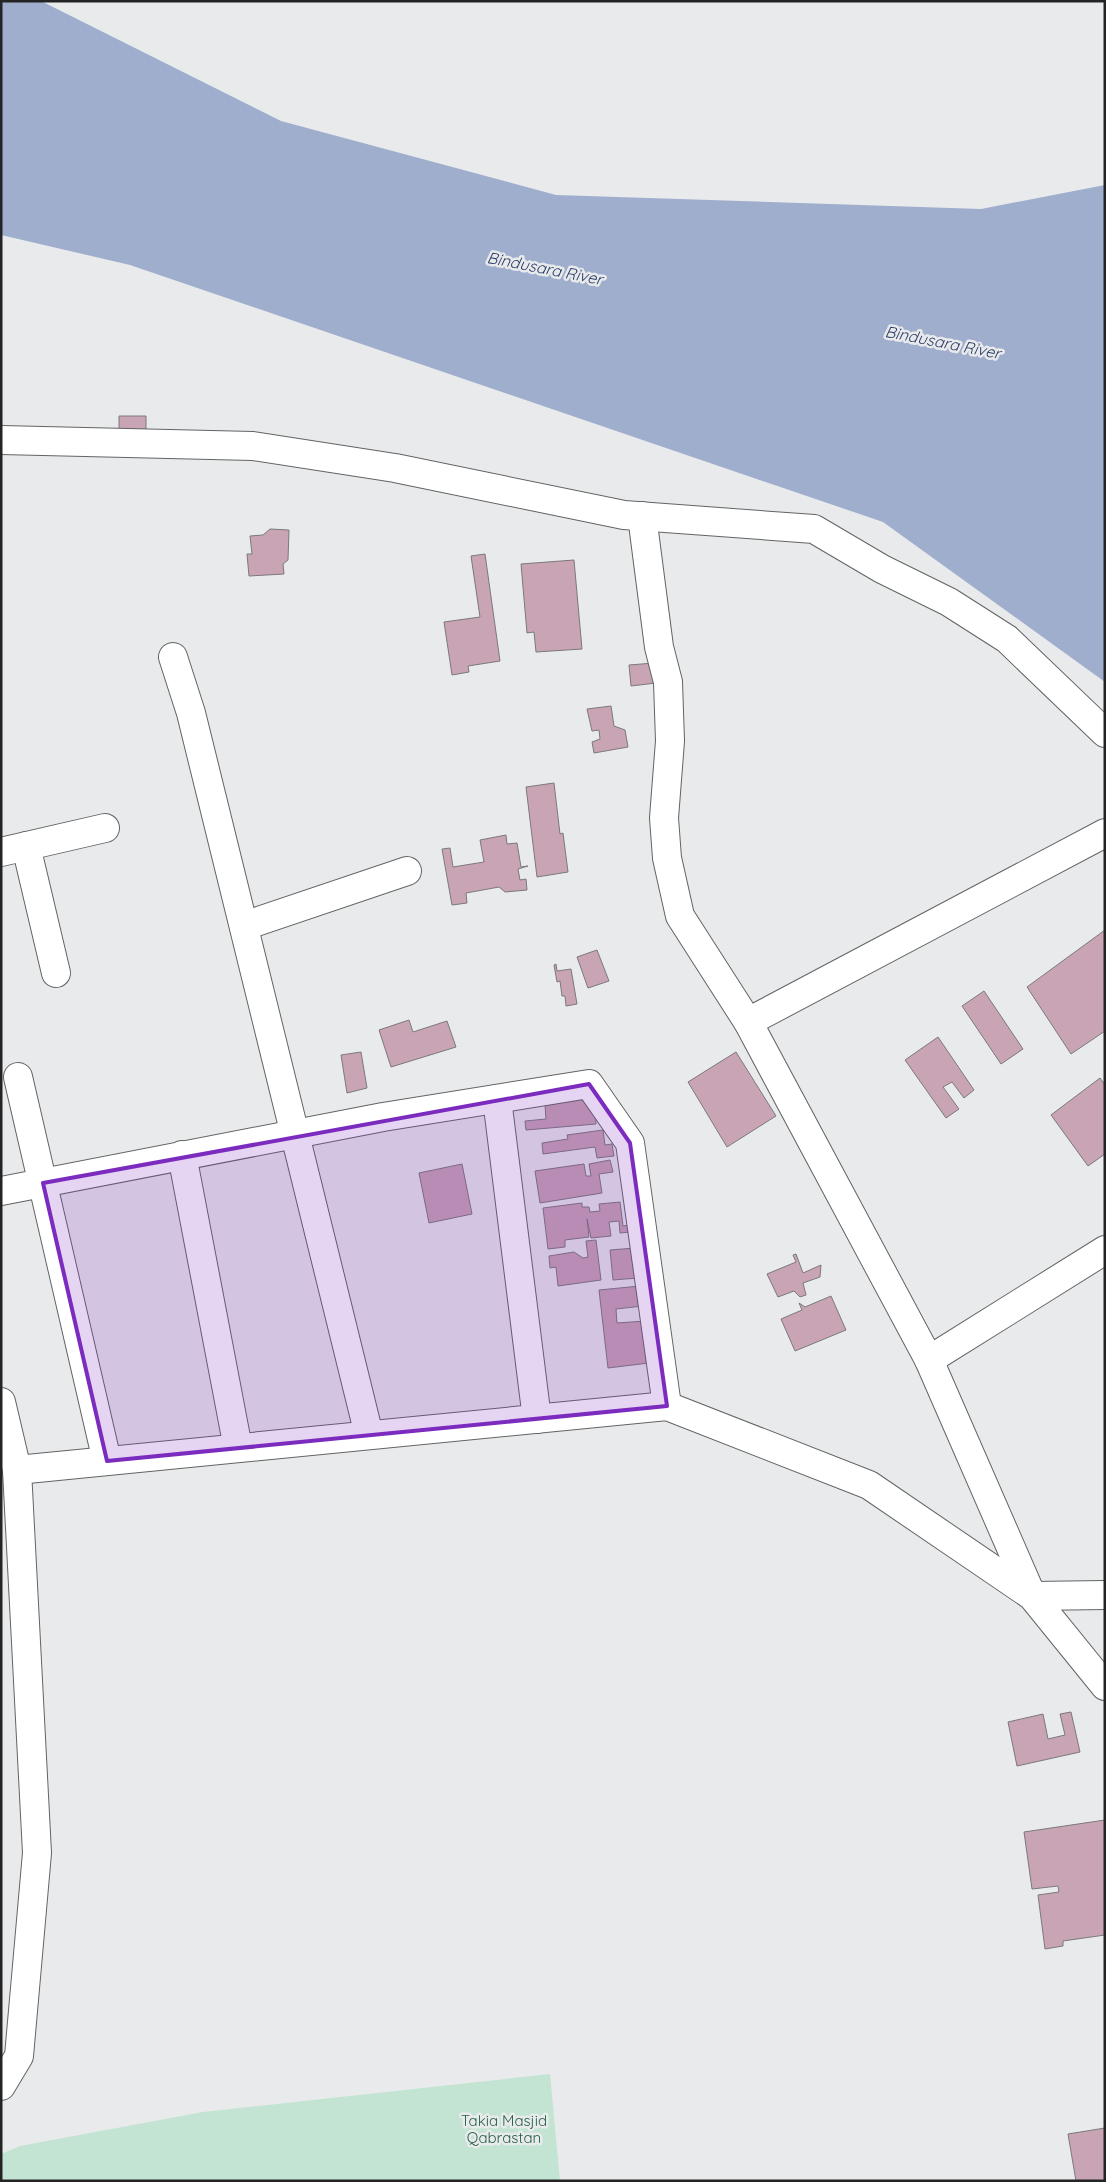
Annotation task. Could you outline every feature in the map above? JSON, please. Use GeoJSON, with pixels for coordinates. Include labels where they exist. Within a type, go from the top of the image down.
{"type":"FeatureCollection","features":[{"type":"Feature","properties":{"kind":"street"},"geometry":{"type":"LineString","coordinates":[[1,440],[253,446],[395,468],[624,515],[814,529],[882,570],[949,602],[1007,639],[1105,733]]}},
{"type":"Feature","properties":{"kind":"street"},"geometry":{"type":"LineString","coordinates":[[642,516],[659,647],[668,682],[670,741],[664,818],[667,858],[680,916],[748,1022],[929,1360],[1032,1596],[1105,1686]]}},
{"type":"Feature","properties":{"kind":"street"},"geometry":{"type":"LineString","coordinates":[[173,657],[191,712],[369,1435]]}},
{"type":"Feature","properties":{"kind":"street"},"geometry":{"type":"LineString","coordinates":[[56,973],[14,849],[105,828]]}},
{"type":"Feature","properties":{"kind":"street"},"geometry":{"type":"LineString","coordinates":[[748,1022],[1105,833]]}},
{"type":"Feature","properties":{"kind":"street"},"geometry":{"type":"LineString","coordinates":[[244,926],[407,871]]}},
{"type":"Feature","properties":{"kind":"street"},"geometry":{"type":"LineString","coordinates":[[18,1077],[107,1461]]}},
{"type":"Feature","properties":{"kind":"street"},"geometry":{"type":"LineString","coordinates":[[1,1191],[295,1134],[589,1084],[630,1143],[667,1406]]}},
{"type":"Feature","properties":{"kind":"street"},"geometry":{"type":"LineString","coordinates":[[496,1099],[537,1418]]}},
{"type":"Feature","properties":{"kind":"street"},"geometry":{"type":"LineString","coordinates":[[182,1155],[238,1448]]}},
{"type":"Feature","properties":{"kind":"street"},"geometry":{"type":"LineString","coordinates":[[929,1360],[1105,1250]]}},
{"type":"Feature","properties":{"kind":"street"},"geometry":{"type":"LineString","coordinates":[[1,1402],[17,1470],[37,1853],[19,2056],[1,2086]]}},
{"type":"Feature","properties":{"kind":"street"},"geometry":{"type":"LineString","coordinates":[[17,1470],[667,1406],[869,1485],[1032,1596],[1105,1595]]}},
{"type":"Feature","properties":{"kind":"highlighted area"},"geometry":{"type":"Polygon","coordinates":[[[589,1084],[630,1143],[667,1406],[107,1461],[43,1183],[589,1084]]]}},
{"type":"Feature","properties":{"kind":"green space","name":"Takia Masjid Qabrastan"},"geometry":{"type":"Polygon","coordinates":[[[550,2074],[560,2181],[1,2181],[1,2154],[20,2146],[203,2112],[550,2074]]]}},
{"type":"Feature","properties":{"kind":"water","name":"Bindusara River"},"geometry":{"type":"Polygon","coordinates":[[[1,1],[41,1],[281,121],[556,195],[981,209],[1105,185],[1105,682],[883,522],[130,265],[1,235],[1,1]]]}},
{"type":"Feature","properties":{"kind":"building"},"geometry":{"type":"Polygon","coordinates":[[[119,416],[146,416],[146,431],[119,430],[119,416]]]}},
{"type":"Feature","properties":{"kind":"building"},"geometry":{"type":"Polygon","coordinates":[[[270,529],[289,530],[288,560],[283,564],[284,574],[249,576],[247,554],[252,554],[250,536],[263,535],[270,529]]]}},
{"type":"Feature","properties":{"kind":"building"},"geometry":{"type":"Polygon","coordinates":[[[485,554],[500,661],[468,666],[469,672],[452,675],[444,622],[480,617],[471,556],[485,554]]]}},
{"type":"Feature","properties":{"kind":"building"},"geometry":{"type":"Polygon","coordinates":[[[574,560],[582,649],[536,652],[534,632],[527,633],[521,564],[574,560]]]}},
{"type":"Feature","properties":{"kind":"building"},"geometry":{"type":"Polygon","coordinates":[[[654,663],[656,683],[631,686],[629,665],[654,663]]]}},
{"type":"Feature","properties":{"kind":"building"},"geometry":{"type":"Polygon","coordinates":[[[611,706],[614,726],[625,730],[628,747],[594,753],[592,742],[600,739],[599,730],[592,731],[587,709],[611,706]]]}},
{"type":"Feature","properties":{"kind":"building"},"geometry":{"type":"Polygon","coordinates":[[[554,783],[560,834],[563,833],[568,872],[537,877],[526,787],[554,783]]]}},
{"type":"Feature","properties":{"kind":"building"},"geometry":{"type":"Polygon","coordinates":[[[506,835],[507,844],[517,843],[521,867],[528,866],[518,869],[520,880],[526,879],[527,890],[505,892],[499,887],[466,893],[467,903],[452,905],[442,849],[450,848],[453,867],[484,862],[480,840],[506,835]]]}},
{"type":"Feature","properties":{"kind":"building"},"geometry":{"type":"Polygon","coordinates":[[[1105,930],[1105,1031],[1071,1054],[1027,987],[1105,930]]]}},
{"type":"Feature","properties":{"kind":"building"},"geometry":{"type":"Polygon","coordinates":[[[597,950],[609,981],[588,988],[577,957],[597,950]]]}},
{"type":"Feature","properties":{"kind":"building"},"geometry":{"type":"Polygon","coordinates":[[[556,964],[557,971],[571,969],[577,1004],[566,1006],[565,996],[562,996],[560,981],[557,982],[554,965],[556,964]]]}},
{"type":"Feature","properties":{"kind":"building"},"geometry":{"type":"Polygon","coordinates":[[[984,991],[1023,1049],[1001,1064],[962,1006],[984,991]]]}},
{"type":"Feature","properties":{"kind":"building"},"geometry":{"type":"Polygon","coordinates":[[[409,1020],[413,1032],[447,1021],[456,1047],[391,1067],[379,1030],[409,1020]]]}},
{"type":"Feature","properties":{"kind":"building"},"geometry":{"type":"Polygon","coordinates":[[[938,1037],[974,1090],[964,1098],[952,1082],[943,1087],[959,1109],[946,1118],[905,1060],[938,1037]]]}},
{"type":"Feature","properties":{"kind":"building"},"geometry":{"type":"Polygon","coordinates":[[[361,1052],[367,1088],[347,1093],[341,1055],[361,1052]]]}},
{"type":"Feature","properties":{"kind":"building"},"geometry":{"type":"Polygon","coordinates":[[[736,1052],[776,1116],[727,1147],[688,1082],[736,1052]]]}},
{"type":"Feature","properties":{"kind":"building"},"geometry":{"type":"Polygon","coordinates":[[[1100,1078],[1105,1085],[1105,1154],[1088,1166],[1051,1115],[1100,1078]]]}},
{"type":"Feature","properties":{"kind":"building"},"geometry":{"type":"Polygon","coordinates":[[[594,1093],[596,1124],[526,1130],[525,1121],[546,1119],[545,1105],[520,1108],[594,1093]]]}},
{"type":"Feature","properties":{"kind":"building"},"geometry":{"type":"Polygon","coordinates":[[[603,1130],[605,1145],[612,1144],[614,1156],[597,1158],[595,1147],[543,1154],[542,1143],[568,1139],[567,1135],[603,1130]]]}},
{"type":"Feature","properties":{"kind":"building"},"geometry":{"type":"Polygon","coordinates":[[[610,1160],[613,1172],[599,1174],[602,1193],[540,1203],[535,1171],[584,1164],[586,1176],[591,1176],[589,1164],[610,1160]]]}},
{"type":"Feature","properties":{"kind":"building"},"geometry":{"type":"Polygon","coordinates":[[[462,1164],[472,1214],[429,1223],[419,1173],[462,1164]]]}},
{"type":"Feature","properties":{"kind":"building"},"geometry":{"type":"Polygon","coordinates":[[[620,1202],[623,1226],[630,1225],[630,1232],[620,1233],[619,1221],[609,1222],[611,1236],[591,1238],[587,1219],[589,1237],[565,1240],[565,1247],[548,1249],[543,1208],[582,1203],[582,1207],[589,1207],[590,1212],[600,1211],[599,1204],[620,1202]]]}},
{"type":"Feature","properties":{"kind":"building"},"geometry":{"type":"Polygon","coordinates":[[[596,1240],[601,1280],[558,1286],[556,1267],[550,1268],[549,1256],[574,1252],[583,1258],[588,1257],[586,1241],[596,1240]]]}},
{"type":"Feature","properties":{"kind":"building"},"geometry":{"type":"Polygon","coordinates":[[[635,1248],[638,1278],[613,1280],[610,1250],[635,1248]]]}},
{"type":"Feature","properties":{"kind":"building"},"geometry":{"type":"Polygon","coordinates":[[[796,1254],[803,1273],[821,1265],[820,1277],[803,1283],[806,1295],[800,1297],[794,1291],[778,1297],[767,1274],[796,1262],[793,1255],[796,1254]]]}},
{"type":"Feature","properties":{"kind":"building"},"geometry":{"type":"Polygon","coordinates":[[[640,1286],[643,1306],[616,1309],[617,1323],[645,1321],[649,1363],[608,1368],[599,1290],[640,1286]]]}},
{"type":"Feature","properties":{"kind":"building"},"geometry":{"type":"Polygon","coordinates":[[[831,1296],[846,1330],[795,1351],[781,1319],[802,1310],[799,1303],[805,1307],[831,1296]]]}},
{"type":"Feature","properties":{"kind":"building"},"geometry":{"type":"Polygon","coordinates":[[[1071,1712],[1080,1752],[1017,1766],[1008,1722],[1043,1714],[1048,1739],[1065,1735],[1060,1714],[1071,1712]]]}},
{"type":"Feature","properties":{"kind":"building"},"geometry":{"type":"Polygon","coordinates":[[[1105,1820],[1105,1935],[1063,1941],[1063,1946],[1045,1949],[1038,1895],[1059,1892],[1058,1886],[1032,1889],[1024,1832],[1105,1820]]]}},
{"type":"Feature","properties":{"kind":"building"},"geometry":{"type":"Polygon","coordinates":[[[1105,2128],[1105,2181],[1076,2181],[1068,2134],[1105,2128]]]}}]}
